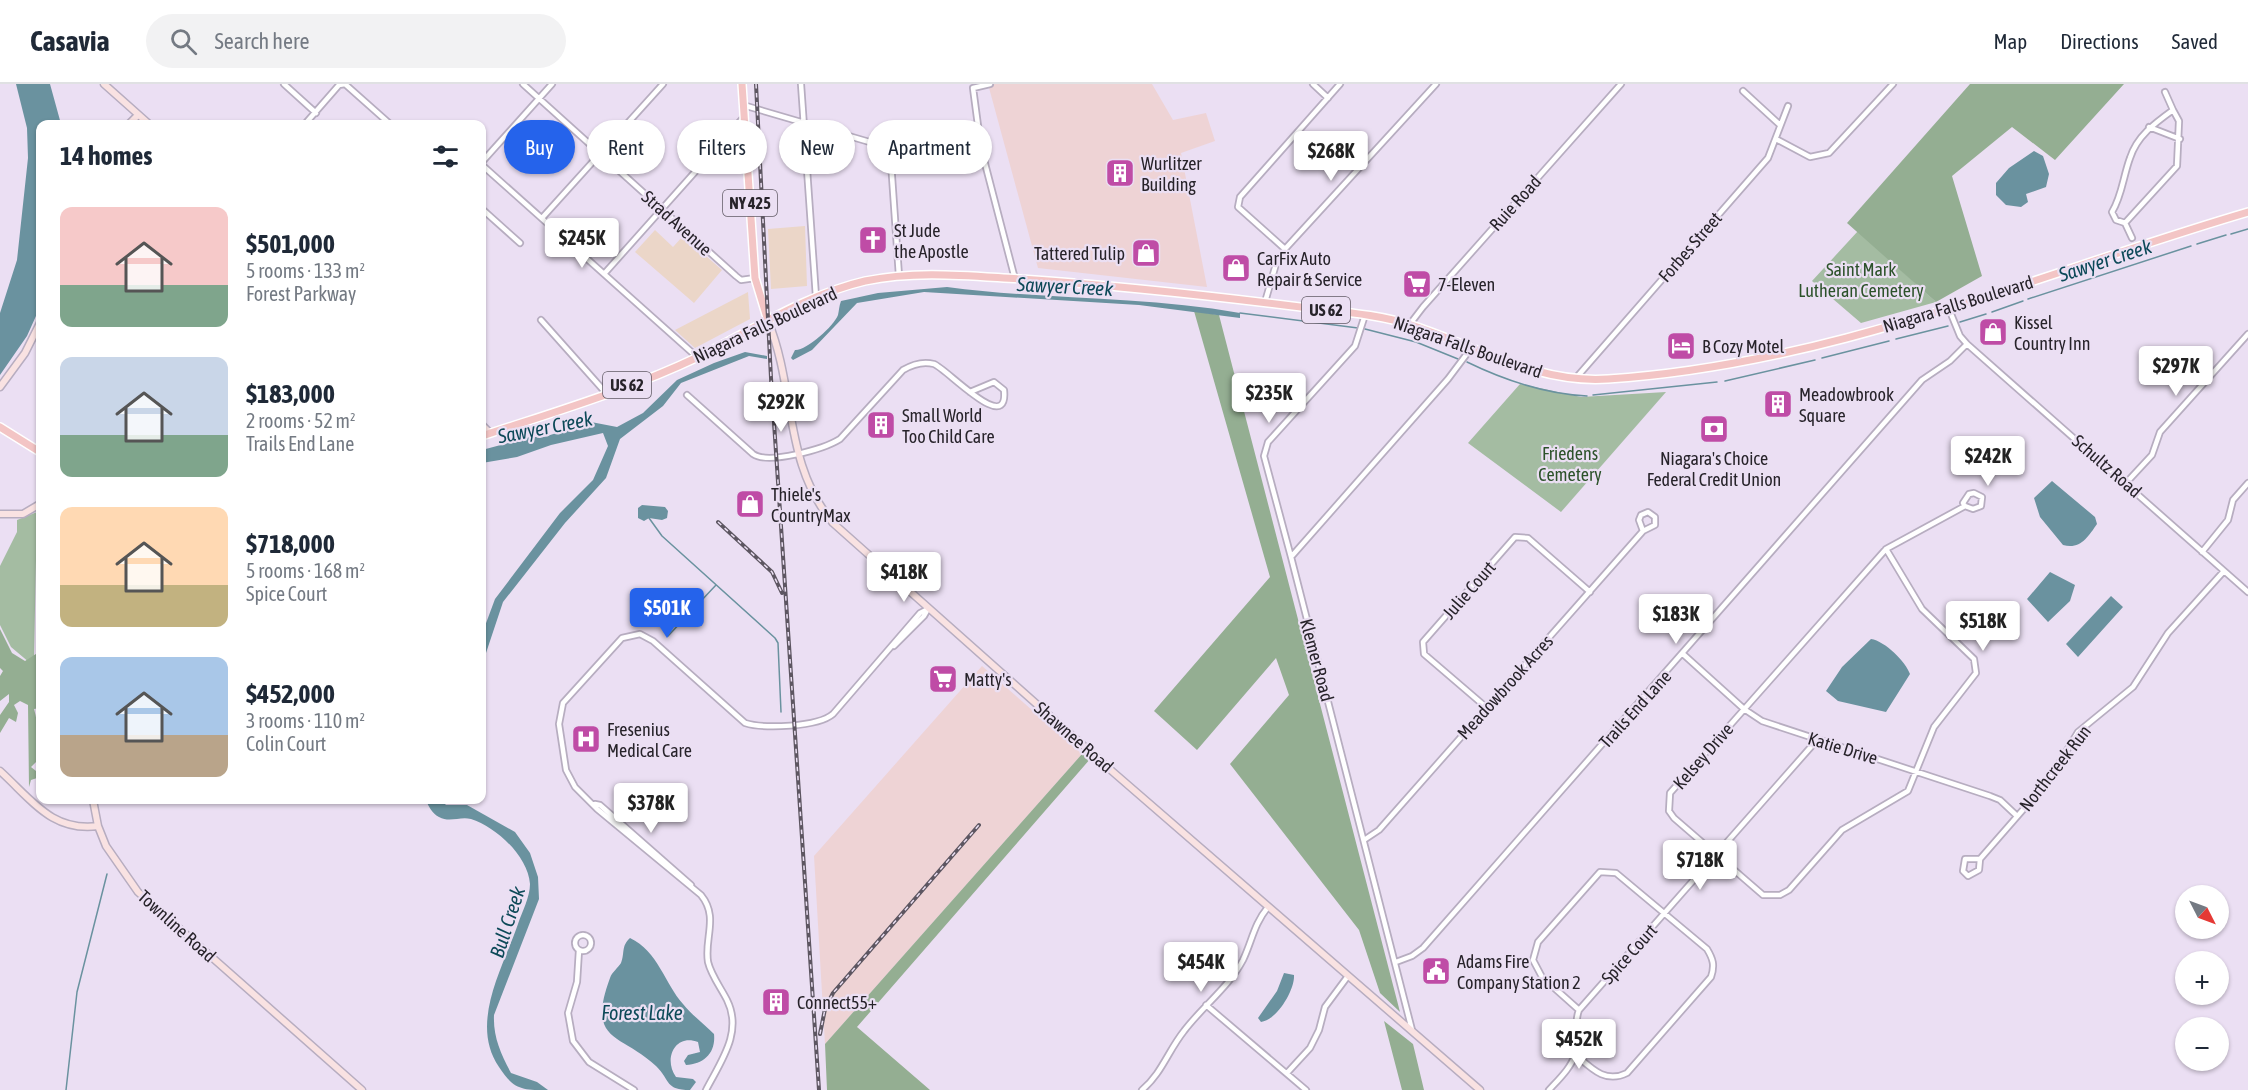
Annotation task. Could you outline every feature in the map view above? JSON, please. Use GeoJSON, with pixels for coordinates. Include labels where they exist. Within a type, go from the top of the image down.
{"type":"FeatureCollection","features":[{"type":"Feature","properties":{"kind":"main road"},"geometry":{"type":"LineString","coordinates":[[104,84],[144,120]]}},
{"type":"Feature","properties":{"kind":"main road","name":"NY 425"},"geometry":{"type":"LineString","coordinates":[[742,84],[755,278],[768,321]]}},
{"type":"Feature","properties":{"kind":"main road"},"geometry":{"type":"LineString","coordinates":[[133,120],[138,115]]}},
{"type":"Feature","properties":{"kind":"main road","name":"Niagara Falls Boulevard"},"geometry":{"type":"LineString","coordinates":[[486,434],[606,393],[697,357],[816,297],[864,282],[899,276],[936,274],[1128,286],[1365,315],[1410,324],[1525,368],[1576,379],[1606,379],[1717,366],[1949,309],[2248,212]]}},
{"type":"Feature","properties":{"kind":"main road","name":"Shawnee Road"},"geometry":{"type":"LineString","coordinates":[[768,321],[784,369],[797,453],[811,492],[832,523],[927,609],[1480,1090]]}},
{"type":"Feature","properties":{"kind":"main road"},"geometry":{"type":"LineString","coordinates":[[0,387],[25,353],[36,331]]}},
{"type":"Feature","properties":{"kind":"main road"},"geometry":{"type":"LineString","coordinates":[[0,427],[36,450]]}},
{"type":"Feature","properties":{"kind":"main road"},"geometry":{"type":"LineString","coordinates":[[486,429],[490,433]]}},
{"type":"Feature","properties":{"kind":"main road"},"geometry":{"type":"LineString","coordinates":[[0,514],[23,513],[36,506]]}},
{"type":"Feature","properties":{"kind":"main road"},"geometry":{"type":"LineString","coordinates":[[0,771],[36,803]]}},
{"type":"Feature","properties":{"kind":"main road"},"geometry":{"type":"LineString","coordinates":[[38,804],[58,822],[74,828],[98,826]]}},
{"type":"Feature","properties":{"kind":"main road","name":"Townline Road"},"geometry":{"type":"LineString","coordinates":[[94,804],[98,826],[115,861],[138,892],[362,1090]]}},
{"type":"Feature","properties":{"kind":"street"},"geometry":{"type":"LineString","coordinates":[[284,84],[316,113]]}},
{"type":"Feature","properties":{"kind":"street"},"geometry":{"type":"LineString","coordinates":[[309,120],[339,85],[345,84],[386,120]]}},
{"type":"Feature","properties":{"kind":"street","name":"Strad Avenue"},"geometry":{"type":"LineString","coordinates":[[523,84],[587,142]]}},
{"type":"Feature","properties":{"kind":"street"},"geometry":{"type":"LineString","coordinates":[[486,159],[552,84]]}},
{"type":"Feature","properties":{"kind":"street"},"geometry":{"type":"LineString","coordinates":[[631,120],[663,84]]}},
{"type":"Feature","properties":{"kind":"street"},"geometry":{"type":"LineString","coordinates":[[801,84],[804,120]]}},
{"type":"Feature","properties":{"kind":"street"},"geometry":{"type":"LineString","coordinates":[[990,84],[973,88],[981,148],[1015,279]]}},
{"type":"Feature","properties":{"kind":"street"},"geometry":{"type":"LineString","coordinates":[[1313,84],[1328,98]]}},
{"type":"Feature","properties":{"kind":"street"},"geometry":{"type":"LineString","coordinates":[[1285,249],[1238,207],[1240,197],[1340,84]]}},
{"type":"Feature","properties":{"kind":"street"},"geometry":{"type":"LineString","coordinates":[[1265,302],[1276,264],[1285,249],[1436,84]]}},
{"type":"Feature","properties":{"kind":"street","name":"Ruie Road"},"geometry":{"type":"LineString","coordinates":[[1410,324],[1621,84]]}},
{"type":"Feature","properties":{"kind":"street"},"geometry":{"type":"LineString","coordinates":[[1776,139],[1810,157],[1829,153],[1893,84]]}},
{"type":"Feature","properties":{"kind":"street"},"geometry":{"type":"LineString","coordinates":[[1743,91],[1779,124]]}},
{"type":"Feature","properties":{"kind":"street"},"geometry":{"type":"LineString","coordinates":[[2125,223],[2177,166],[2179,121],[2165,92]]}},
{"type":"Feature","properties":{"kind":"street"},"geometry":{"type":"LineString","coordinates":[[743,105],[797,120]]}},
{"type":"Feature","properties":{"kind":"street","name":"Forbes Street"},"geometry":{"type":"LineString","coordinates":[[1576,379],[1768,158],[1779,124],[1788,106]]}},
{"type":"Feature","properties":{"kind":"street"},"geometry":{"type":"LineString","coordinates":[[2132,238],[2125,223],[2116,220],[2112,212],[2118,203],[2130,156],[2149,127],[2173,110]]}},
{"type":"Feature","properties":{"kind":"street"},"geometry":{"type":"LineString","coordinates":[[604,274],[744,117]]}},
{"type":"Feature","properties":{"kind":"street"},"geometry":{"type":"LineString","coordinates":[[2149,127],[2180,139]]}},
{"type":"Feature","properties":{"kind":"street"},"geometry":{"type":"LineString","coordinates":[[855,137],[890,148],[899,276]]}},
{"type":"Feature","properties":{"kind":"street"},"geometry":{"type":"LineString","coordinates":[[486,168],[697,357]]}},
{"type":"Feature","properties":{"kind":"street"},"geometry":{"type":"LineString","coordinates":[[542,218],[587,169]]}},
{"type":"Feature","properties":{"kind":"street","name":"Strad Avenue"},"geometry":{"type":"LineString","coordinates":[[623,174],[736,276],[741,279],[755,278]]}},
{"type":"Feature","properties":{"kind":"street"},"geometry":{"type":"LineString","coordinates":[[808,174],[816,297]]}},
{"type":"Feature","properties":{"kind":"street"},"geometry":{"type":"LineString","coordinates":[[486,213],[520,243]]}},
{"type":"Feature","properties":{"kind":"street","name":"Schultz Road"},"geometry":{"type":"LineString","coordinates":[[1949,309],[1960,336],[1967,344],[2248,592]]}},
{"type":"Feature","properties":{"kind":"street","name":"Klemer Road"},"geometry":{"type":"LineString","coordinates":[[1365,315],[1355,346],[1268,442],[1264,456],[1412,1031]]}},
{"type":"Feature","properties":{"kind":"street"},"geometry":{"type":"LineString","coordinates":[[541,320],[606,393]]}},
{"type":"Feature","properties":{"kind":"street"},"geometry":{"type":"LineString","coordinates":[[2127,483],[2152,455],[2164,427],[2248,334]]}},
{"type":"Feature","properties":{"kind":"street","name":"Trails End Lane"},"geometry":{"type":"LineString","coordinates":[[1395,962],[1412,956],[1423,948],[1922,380],[1950,361],[1967,344]]}},
{"type":"Feature","properties":{"kind":"street"},"geometry":{"type":"LineString","coordinates":[[1291,557],[1448,379],[1472,348]]}},
{"type":"Feature","properties":{"kind":"street"},"geometry":{"type":"LineString","coordinates":[[687,395],[758,457],[766,459],[828,446],[840,439],[903,370],[913,365],[936,365],[987,407],[996,407],[1003,403],[1005,396],[1004,390],[994,382],[970,392]]}},
{"type":"Feature","properties":{"kind":"street"},"geometry":{"type":"LineString","coordinates":[[2202,552],[2228,520],[2233,500],[2248,483]]}},
{"type":"Feature","properties":{"kind":"street","name":"Kelsey Drive"},"geometry":{"type":"LineString","coordinates":[[1886,549],[1922,609],[1974,659],[1976,666],[1972,679],[1934,727],[1908,791],[1842,830],[1789,890],[1780,895],[1763,895],[1674,818],[1669,811],[1670,793],[1886,549],[1965,506]]}},
{"type":"Feature","properties":{"kind":"street","name":"Meadowbrook Acres"},"geometry":{"type":"LineString","coordinates":[[1364,840],[1378,830],[1643,531]]}},
{"type":"Feature","properties":{"kind":"street","name":"Julie Court"},"geometry":{"type":"LineString","coordinates":[[1487,708],[1424,654],[1423,642],[1515,537],[1528,538],[1590,592]]}},
{"type":"Feature","properties":{"kind":"street","name":"Northcreek Run"},"geometry":{"type":"LineString","coordinates":[[1980,859],[1965,859],[1963,871],[1968,876],[1979,870],[1980,859],[2049,780],[2078,732],[2133,687],[2168,633],[2224,571]]}},
{"type":"Feature","properties":{"kind":"street"},"geometry":{"type":"LineString","coordinates":[[706,1090],[729,1046],[734,1023],[730,1005],[708,963],[711,923],[708,907],[692,888],[605,816],[575,787],[567,775],[559,714],[563,703],[622,638],[639,634],[650,638],[741,720],[758,726],[825,720],[924,616],[927,609]]}},
{"type":"Feature","properties":{"kind":"street","name":"Katie Drive"},"geometry":{"type":"LineString","coordinates":[[1683,654],[1744,709],[1762,721],[1918,770],[2000,800],[2017,816]]}},
{"type":"Feature","properties":{"kind":"street","name":"Spice Court"},"geometry":{"type":"LineString","coordinates":[[1579,1010],[1817,740]]}},
{"type":"Feature","properties":{"kind":"street"},"geometry":{"type":"LineString","coordinates":[[1550,1090],[1566,1071],[1575,1054],[1579,1010],[1542,978],[1533,960],[1538,942],[1600,872],[1616,873],[1707,949],[1714,968],[1711,977],[1627,1073],[1617,1078],[1606,1077],[1598,1074],[1575,1054]]}},
{"type":"Feature","properties":{"kind":"street"},"geometry":{"type":"LineString","coordinates":[[1142,1090],[1155,1079],[1177,1039],[1243,960],[1257,920],[1268,907]]}},
{"type":"Feature","properties":{"kind":"street"},"geometry":{"type":"LineString","coordinates":[[579,950],[577,982],[568,1013],[573,1041],[590,1062],[634,1090]]}},
{"type":"Feature","properties":{"kind":"street"},"geometry":{"type":"LineString","coordinates":[[1287,1073],[1310,1048],[1319,1030],[1325,1007],[1348,976]]}},
{"type":"Feature","properties":{"kind":"street"},"geometry":{"type":"LineString","coordinates":[[1206,1005],[1306,1090]]}},
{"type":"Feature","properties":{"kind":"shaded area"},"geometry":{"type":"Polygon","coordinates":[[[988,84],[1152,84],[1173,120],[1206,113],[1215,141],[1181,153],[1207,287],[1038,268],[988,84]]]}},
{"type":"Feature","properties":{"kind":"shaded area"},"geometry":{"type":"Polygon","coordinates":[[[805,226],[807,286],[771,289],[768,229],[805,226]]]}},
{"type":"Feature","properties":{"kind":"shaded area"},"geometry":{"type":"Polygon","coordinates":[[[655,230],[673,247],[683,236],[722,270],[694,303],[635,252],[655,230]]]}},
{"type":"Feature","properties":{"kind":"shaded area"},"geometry":{"type":"Polygon","coordinates":[[[748,292],[750,319],[695,348],[675,330],[748,292]]]}},
{"type":"Feature","properties":{"kind":"shaded area"},"geometry":{"type":"Polygon","coordinates":[[[982,666],[1082,754],[825,1044],[814,856],[982,666]]]}},
{"type":"Feature","properties":{"kind":"green space"},"geometry":{"type":"Polygon","coordinates":[[[1970,84],[2124,84],[2055,160],[2012,127],[1952,176],[1982,276],[1936,302],[1847,223],[1970,84]]]}},
{"type":"Feature","properties":{"kind":"green space","name":"Saint Mark Lutheran Cemetery"},"geometry":{"type":"Polygon","coordinates":[[[1858,231],[1936,302],[1861,323],[1812,281],[1858,231]]]}},
{"type":"Feature","properties":{"kind":"green space"},"geometry":{"type":"Polygon","coordinates":[[[1194,311],[1219,315],[1400,1012],[1380,993],[1359,930],[1230,764],[1289,695],[1276,658],[1197,750],[1154,711],[1270,577],[1194,311]]]}},
{"type":"Feature","properties":{"kind":"green space","name":"Friedens Cemetery"},"geometry":{"type":"Polygon","coordinates":[[[1520,384],[1581,397],[1666,392],[1561,512],[1468,443],[1520,384]]]}},
{"type":"Feature","properties":{"kind":"green space"},"geometry":{"type":"Polygon","coordinates":[[[36,512],[34,656],[30,663],[11,647],[0,625],[0,566],[17,532],[17,520],[36,512]]]}},
{"type":"Feature","properties":{"kind":"green space"},"geometry":{"type":"Polygon","coordinates":[[[0,629],[12,653],[25,661],[36,654],[36,709],[34,709],[36,762],[31,767],[36,771],[36,778],[31,780],[29,787],[28,705],[20,701],[14,705],[18,713],[16,722],[9,718],[0,733],[0,715],[9,702],[9,694],[0,701],[0,676],[3,671],[0,668],[0,629]]]}},
{"type":"Feature","properties":{"kind":"green space"},"geometry":{"type":"Polygon","coordinates":[[[1082,754],[1091,758],[857,1027],[930,1090],[827,1090],[825,1044],[1082,754]]]}},
{"type":"Feature","properties":{"kind":"green space"},"geometry":{"type":"Polygon","coordinates":[[[1384,1021],[1413,1044],[1424,1090],[1402,1090],[1384,1021]]]}},
{"type":"Feature","properties":{"kind":"water"},"geometry":{"type":"Polygon","coordinates":[[[16,84],[50,84],[60,120],[36,120],[36,316],[27,336],[0,375],[0,313],[17,260],[28,158],[27,128],[16,84]]]}},
{"type":"Feature","properties":{"kind":"water"},"geometry":{"type":"Polygon","coordinates":[[[2034,151],[2043,156],[2049,174],[2046,187],[2026,194],[2028,202],[2021,207],[2006,205],[1996,195],[1996,183],[2009,168],[2034,151]]]}},
{"type":"Feature","properties":{"kind":"water"},"geometry":{"type":"Polygon","coordinates":[[[947,287],[1167,304],[1240,313],[1240,318],[1139,305],[924,292],[857,303],[812,350],[793,360],[791,358],[795,350],[812,342],[831,325],[838,315],[841,301],[878,293],[947,287]]]}},
{"type":"Feature","properties":{"kind":"water"},"geometry":{"type":"Polygon","coordinates":[[[745,352],[767,356],[767,359],[749,356],[681,383],[663,406],[620,439],[606,478],[565,523],[503,602],[486,653],[486,623],[495,599],[560,513],[593,480],[608,446],[603,433],[551,445],[517,457],[486,462],[486,449],[530,437],[544,437],[591,422],[617,427],[643,413],[677,380],[745,352]]]}},
{"type":"Feature","properties":{"kind":"water"},"geometry":{"type":"Polygon","coordinates":[[[2052,481],[2095,517],[2097,524],[2087,538],[2074,546],[2063,545],[2040,517],[2034,498],[2052,481]]]}},
{"type":"Feature","properties":{"kind":"water"},"geometry":{"type":"Polygon","coordinates":[[[642,505],[665,507],[668,511],[667,518],[662,520],[649,518],[644,521],[638,518],[638,508],[642,505]]]}},
{"type":"Feature","properties":{"kind":"water"},"geometry":{"type":"Polygon","coordinates":[[[2050,572],[2075,585],[2070,601],[2048,622],[2027,599],[2050,572]]]}},
{"type":"Feature","properties":{"kind":"water"},"geometry":{"type":"Polygon","coordinates":[[[2111,596],[2123,607],[2078,657],[2066,644],[2111,596]]]}},
{"type":"Feature","properties":{"kind":"water"},"geometry":{"type":"Polygon","coordinates":[[[1871,639],[1894,653],[1910,674],[1886,712],[1838,701],[1826,691],[1842,667],[1871,639]]]}},
{"type":"Feature","properties":{"kind":"water"},"geometry":{"type":"Polygon","coordinates":[[[428,804],[467,805],[515,832],[530,853],[538,877],[539,899],[494,1015],[494,1023],[498,1045],[511,1073],[537,1082],[548,1090],[525,1089],[509,1080],[499,1067],[491,1050],[487,1032],[488,1014],[497,977],[529,894],[528,873],[509,844],[481,823],[471,819],[439,817],[428,804]]]}},
{"type":"Feature","properties":{"kind":"water","name":"Forest Lake"},"geometry":{"type":"Polygon","coordinates":[[[630,938],[648,951],[683,1004],[714,1034],[711,1052],[698,1062],[686,1065],[684,1061],[688,1055],[700,1052],[698,1042],[683,1041],[673,1049],[672,1070],[676,1077],[693,1079],[696,1082],[690,1090],[682,1090],[669,1084],[656,1066],[611,1034],[605,1026],[602,1015],[604,999],[611,976],[621,963],[624,947],[630,938]]]}},
{"type":"Feature","properties":{"kind":"water"},"geometry":{"type":"Polygon","coordinates":[[[1284,973],[1294,975],[1292,988],[1279,1010],[1261,1022],[1258,1018],[1277,991],[1284,973]]]}},
{"type":"Feature","properties":{"kind":"waterway","name":"Sawyer Creek"},"geometry":{"type":"LineString","coordinates":[[2231,234],[2248,229]]}},
{"type":"Feature","properties":{"kind":"waterway","name":"Sawyer Creek"},"geometry":{"type":"LineString","coordinates":[[2197,244],[2226,235]]}},
{"type":"Feature","properties":{"kind":"waterway","name":"Sawyer Creek"},"geometry":{"type":"LineString","coordinates":[[2028,299],[2191,246]]}},
{"type":"Feature","properties":{"kind":"waterway","name":"Sawyer Creek"},"geometry":{"type":"LineString","coordinates":[[1992,312],[2023,301]]}},
{"type":"Feature","properties":{"kind":"waterway","name":"Sawyer Creek"},"geometry":{"type":"LineString","coordinates":[[1240,313],[1358,328]]}},
{"type":"Feature","properties":{"kind":"waterway","name":"Sawyer Creek"},"geometry":{"type":"LineString","coordinates":[[1960,322],[1986,314]]}},
{"type":"Feature","properties":{"kind":"waterway","name":"Sawyer Creek"},"geometry":{"type":"LineString","coordinates":[[1896,339],[1948,326]]}},
{"type":"Feature","properties":{"kind":"waterway","name":"Sawyer Creek"},"geometry":{"type":"LineString","coordinates":[[1365,329],[1416,342],[1458,359]]}},
{"type":"Feature","properties":{"kind":"waterway","name":"Sawyer Creek"},"geometry":{"type":"LineString","coordinates":[[1822,358],[1889,341]]}},
{"type":"Feature","properties":{"kind":"waterway","name":"Sawyer Creek"},"geometry":{"type":"LineString","coordinates":[[1725,381],[1815,360]]}},
{"type":"Feature","properties":{"kind":"waterway","name":"Sawyer Creek"},"geometry":{"type":"LineString","coordinates":[[1467,362],[1526,385],[1587,396]]}},
{"type":"Feature","properties":{"kind":"waterway","name":"Sawyer Creek"},"geometry":{"type":"LineString","coordinates":[[1593,395],[1717,382]]}},
{"type":"Feature","properties":{"kind":"waterway"},"geometry":{"type":"LineString","coordinates":[[649,518],[662,536],[775,638],[778,643],[781,712]]}},
{"type":"Feature","properties":{"kind":"waterway"},"geometry":{"type":"LineString","coordinates":[[668,636],[716,585]]}},
{"type":"Feature","properties":{"kind":"waterway"},"geometry":{"type":"LineString","coordinates":[[66,1090],[77,992],[107,874]]}},
{"type":"Feature","properties":{"kind":"railway"},"geometry":{"type":"LineString","coordinates":[[756,84],[771,378],[819,1090]]}},
{"type":"Feature","properties":{"kind":"railway"},"geometry":{"type":"LineString","coordinates":[[718,522],[772,572],[782,593]]}},
{"type":"Feature","properties":{"kind":"railway"},"geometry":{"type":"LineString","coordinates":[[820,1034],[825,1009],[833,993],[979,825]]}},
{"type":"Feature","properties":{"kind":"place","name":"Wurlitzer Building"},"geometry":{"type":"Point","coordinates":[1120,173]}},
{"type":"Feature","properties":{"kind":"place","name":"St Jude the Apostle"},"geometry":{"type":"Point","coordinates":[873,240]}},
{"type":"Feature","properties":{"kind":"place","name":"Tattered Tulip"},"geometry":{"type":"Point","coordinates":[1146,253]}},
{"type":"Feature","properties":{"kind":"place","name":"CarFix Auto Repair & Service"},"geometry":{"type":"Point","coordinates":[1236,268]}},
{"type":"Feature","properties":{"kind":"place","name":"7-Eleven"},"geometry":{"type":"Point","coordinates":[1417,284]}},
{"type":"Feature","properties":{"kind":"place","name":"Kissel Country Inn"},"geometry":{"type":"Point","coordinates":[1993,332]}},
{"type":"Feature","properties":{"kind":"place","name":"B Cozy Motel"},"geometry":{"type":"Point","coordinates":[1681,346]}},
{"type":"Feature","properties":{"kind":"place","name":"Meadowbrook Square"},"geometry":{"type":"Point","coordinates":[1778,404]}},
{"type":"Feature","properties":{"kind":"place","name":"Small World Too Child Care"},"geometry":{"type":"Point","coordinates":[881,425]}},
{"type":"Feature","properties":{"kind":"place","name":"Niagara's Choice Federal Credit Union"},"geometry":{"type":"Point","coordinates":[1714,429]}},
{"type":"Feature","properties":{"kind":"place","name":"Thiele's CountryMax"},"geometry":{"type":"Point","coordinates":[750,504]}},
{"type":"Feature","properties":{"kind":"place","name":"Matty's"},"geometry":{"type":"Point","coordinates":[943,679]}},
{"type":"Feature","properties":{"kind":"place","name":"Fresenius Medical Care"},"geometry":{"type":"Point","coordinates":[586,739]}},
{"type":"Feature","properties":{"kind":"place","name":"Adams Fire Company Station 2"},"geometry":{"type":"Point","coordinates":[1436,971]}},
{"type":"Feature","properties":{"kind":"place","name":"Connect55+"},"geometry":{"type":"Point","coordinates":[776,1002]}},
{"type":"Feature","properties":{"kind":"water label","name":"Bull Creek"},"geometry":{"type":"Point","coordinates":[507,922]}}]}
